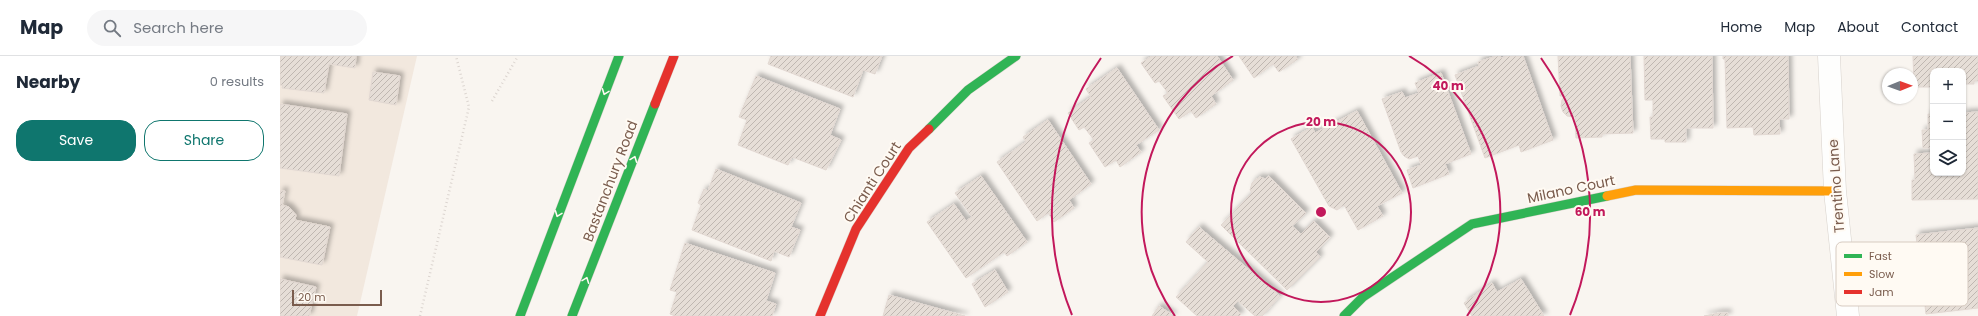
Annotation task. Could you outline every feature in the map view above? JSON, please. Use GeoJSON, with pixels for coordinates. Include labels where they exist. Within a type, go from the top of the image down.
{"type":"FeatureCollection","features":[{"type":"Feature","properties":{"kind":"street"},"geometry":{"type":"LineString","coordinates":[[520,316],[619,56]]}},
{"type":"Feature","properties":{"kind":"street","name":"Bastanchury Road"},"geometry":{"type":"LineString","coordinates":[[572,316],[674,56]]}},
{"type":"Feature","properties":{"kind":"street","name":"Chianti Court"},"geometry":{"type":"LineString","coordinates":[[820,316],[856,229],[909,148],[968,90],[1016,56]]}},
{"type":"Feature","properties":{"kind":"street","name":"Trentino Lane"},"geometry":{"type":"LineString","coordinates":[[1829,56],[1834,191],[1840,242]]}},
{"type":"Feature","properties":{"kind":"street","name":"Milano Court"},"geometry":{"type":"LineString","coordinates":[[1344,316],[1363,297],[1472,224],[1636,190],[1834,191]]}},
{"type":"Feature","properties":{"kind":"street","name":"Trentino Lane"},"geometry":{"type":"LineString","coordinates":[[1847,306],[1848,316]]}},
{"type":"Feature","properties":{"kind":"path"},"geometry":{"type":"LineString","coordinates":[[420,316],[469,107],[456,56]]}},
{"type":"Feature","properties":{"kind":"path"},"geometry":{"type":"LineString","coordinates":[[492,101],[518,56]]}},
{"type":"Feature","properties":{"kind":"shaded area"},"geometry":{"type":"Polygon","coordinates":[[[280,56],[417,56],[357,316],[280,316],[280,56]]]}},
{"type":"Feature","properties":{"kind":"building"},"geometry":{"type":"Polygon","coordinates":[[[280,56],[356,56],[355,68],[329,64],[324,93],[282,88],[283,85],[280,85],[280,56]]]}},
{"type":"Feature","properties":{"kind":"building"},"geometry":{"type":"Polygon","coordinates":[[[771,56],[882,56],[875,74],[863,70],[853,97],[768,64],[771,56]]]}},
{"type":"Feature","properties":{"kind":"building"},"geometry":{"type":"Polygon","coordinates":[[[1152,56],[1217,56],[1233,80],[1211,96],[1216,104],[1196,118],[1191,111],[1179,119],[1163,96],[1168,93],[1159,81],[1155,83],[1141,63],[1152,56]]]}},
{"type":"Feature","properties":{"kind":"building"},"geometry":{"type":"Polygon","coordinates":[[[1239,56],[1297,56],[1296,57],[1298,59],[1279,72],[1273,64],[1254,78],[1239,56]]]}},
{"type":"Feature","properties":{"kind":"building"},"geometry":{"type":"Polygon","coordinates":[[[1500,56],[1501,58],[1507,56],[1523,56],[1553,140],[1521,152],[1519,145],[1485,158],[1455,75],[1479,66],[1478,62],[1500,56]]]}},
{"type":"Feature","properties":{"kind":"building"},"geometry":{"type":"Polygon","coordinates":[[[1558,56],[1630,56],[1633,133],[1602,134],[1602,137],[1576,138],[1575,117],[1567,116],[1563,112],[1561,106],[1562,100],[1565,96],[1560,96],[1558,56]]]}},
{"type":"Feature","properties":{"kind":"building"},"geometry":{"type":"Polygon","coordinates":[[[1644,56],[1712,56],[1713,128],[1686,128],[1686,142],[1665,142],[1665,139],[1651,139],[1650,117],[1653,117],[1653,100],[1645,100],[1644,56]]]}},
{"type":"Feature","properties":{"kind":"building"},"geometry":{"type":"Polygon","coordinates":[[[1723,56],[1788,56],[1789,119],[1779,119],[1780,134],[1754,135],[1753,127],[1727,128],[1725,59],[1723,59],[1723,56]]]}},
{"type":"Feature","properties":{"kind":"building"},"geometry":{"type":"Polygon","coordinates":[[[1913,56],[1978,56],[1978,81],[1974,81],[1974,84],[1966,84],[1966,68],[1930,68],[1930,87],[1918,87],[1918,68],[1913,68],[1913,56]]]}},
{"type":"Feature","properties":{"kind":"building"},"geometry":{"type":"Polygon","coordinates":[[[1117,68],[1159,130],[1136,145],[1141,152],[1120,167],[1116,160],[1105,167],[1089,143],[1094,140],[1084,127],[1079,130],[1068,113],[1091,97],[1086,89],[1117,68]]]}},
{"type":"Feature","properties":{"kind":"building"},"geometry":{"type":"Polygon","coordinates":[[[373,72],[400,76],[396,105],[369,100],[373,72]]]}},
{"type":"Feature","properties":{"kind":"building"},"geometry":{"type":"Polygon","coordinates":[[[1441,73],[1471,154],[1445,164],[1449,174],[1413,188],[1407,170],[1421,165],[1418,156],[1409,159],[1401,152],[1382,99],[1402,92],[1405,98],[1419,93],[1415,83],[1441,73]]]}},
{"type":"Feature","properties":{"kind":"building"},"geometry":{"type":"Polygon","coordinates":[[[756,76],[840,109],[830,135],[841,140],[826,170],[792,157],[788,165],[738,145],[747,120],[739,117],[756,76]]]}},
{"type":"Feature","properties":{"kind":"building"},"geometry":{"type":"Polygon","coordinates":[[[280,104],[347,114],[339,176],[280,168],[280,104]]]}},
{"type":"Feature","properties":{"kind":"building"},"geometry":{"type":"Polygon","coordinates":[[[1357,111],[1402,193],[1377,206],[1383,216],[1358,230],[1344,205],[1337,210],[1329,206],[1291,139],[1312,127],[1315,133],[1357,111]]]}},
{"type":"Feature","properties":{"kind":"building"},"geometry":{"type":"Polygon","coordinates":[[[1978,112],[1978,199],[1912,200],[1912,180],[1915,180],[1914,154],[1930,153],[1930,176],[1966,176],[1966,113],[1978,112]]]}},
{"type":"Feature","properties":{"kind":"building"},"geometry":{"type":"Polygon","coordinates":[[[1928,114],[1930,114],[1930,148],[1923,148],[1922,130],[1928,130],[1928,114]]]}},
{"type":"Feature","properties":{"kind":"building"},"geometry":{"type":"Polygon","coordinates":[[[1048,120],[1091,184],[1069,200],[1074,208],[1054,222],[1048,213],[1037,221],[997,162],[1026,142],[1023,137],[1048,120]]]}},
{"type":"Feature","properties":{"kind":"building"},"geometry":{"type":"Polygon","coordinates":[[[716,169],[801,203],[791,227],[800,230],[789,257],[774,251],[771,261],[692,230],[701,205],[698,203],[704,189],[708,191],[716,169]]]}},
{"type":"Feature","properties":{"kind":"building"},"geometry":{"type":"Polygon","coordinates":[[[981,176],[1027,242],[1007,256],[1004,252],[966,278],[927,222],[954,204],[966,221],[972,217],[955,193],[981,176]]]}},
{"type":"Feature","properties":{"kind":"building"},"geometry":{"type":"Polygon","coordinates":[[[1269,176],[1306,213],[1292,226],[1301,234],[1314,221],[1330,237],[1316,252],[1320,257],[1287,290],[1221,225],[1252,193],[1250,190],[1252,183],[1260,177],[1265,179],[1269,176]]]}},
{"type":"Feature","properties":{"kind":"building"},"geometry":{"type":"Polygon","coordinates":[[[280,191],[285,191],[282,205],[289,207],[296,215],[295,220],[330,227],[322,265],[280,257],[280,191]]]}},
{"type":"Feature","properties":{"kind":"building"},"geometry":{"type":"Polygon","coordinates":[[[1199,227],[1280,296],[1262,316],[1255,316],[1238,301],[1233,306],[1241,314],[1239,316],[1197,316],[1176,297],[1208,262],[1186,242],[1199,227]]]}},
{"type":"Feature","properties":{"kind":"building"},"geometry":{"type":"Polygon","coordinates":[[[1978,228],[1978,308],[1926,314],[1925,306],[1968,306],[1968,242],[1917,242],[1916,235],[1978,228]]]}},
{"type":"Feature","properties":{"kind":"building"},"geometry":{"type":"Polygon","coordinates":[[[685,243],[775,273],[766,301],[776,304],[772,316],[675,316],[670,314],[677,292],[670,290],[685,243]]]}},
{"type":"Feature","properties":{"kind":"building"},"geometry":{"type":"Polygon","coordinates":[[[995,270],[1008,292],[985,307],[972,284],[995,270]]]}},
{"type":"Feature","properties":{"kind":"building"},"geometry":{"type":"Polygon","coordinates":[[[280,279],[316,287],[309,316],[280,316],[280,279]]]}},
{"type":"Feature","properties":{"kind":"building"},"geometry":{"type":"Polygon","coordinates":[[[1521,279],[1544,316],[1472,316],[1464,303],[1492,283],[1497,292],[1521,279]]]}},
{"type":"Feature","properties":{"kind":"building"},"geometry":{"type":"Polygon","coordinates":[[[889,295],[965,316],[883,316],[889,295]]]}},
{"type":"Feature","properties":{"kind":"building"},"geometry":{"type":"Polygon","coordinates":[[[1159,306],[1174,316],[1152,316],[1159,306]]]}},
{"type":"Feature","properties":{"kind":"building"},"geometry":{"type":"Polygon","coordinates":[[[1728,313],[1728,316],[1704,316],[1728,313]]]}},
{"type":"Feature","properties":{"kind":"traffic: fast"},"geometry":{"type":"LineString","coordinates":[[520,316],[619,56]]}},
{"type":"Feature","properties":{"kind":"traffic: fast"},"geometry":{"type":"LineString","coordinates":[[929,129],[968,90],[1016,56]]}},
{"type":"Feature","properties":{"kind":"traffic: fast"},"geometry":{"type":"LineString","coordinates":[[572,316],[655,104]]}},
{"type":"Feature","properties":{"kind":"traffic: fast"},"geometry":{"type":"LineString","coordinates":[[1344,316],[1363,297],[1472,224],[1607,196]]}},
{"type":"Feature","properties":{"kind":"traffic: slow"},"geometry":{"type":"LineString","coordinates":[[1607,196],[1636,190],[1835,191]]}},
{"type":"Feature","properties":{"kind":"traffic: jam"},"geometry":{"type":"LineString","coordinates":[[655,104],[674,56]]}},
{"type":"Feature","properties":{"kind":"traffic: jam"},"geometry":{"type":"LineString","coordinates":[[820,316],[856,229],[909,148],[929,129]]}}]}
